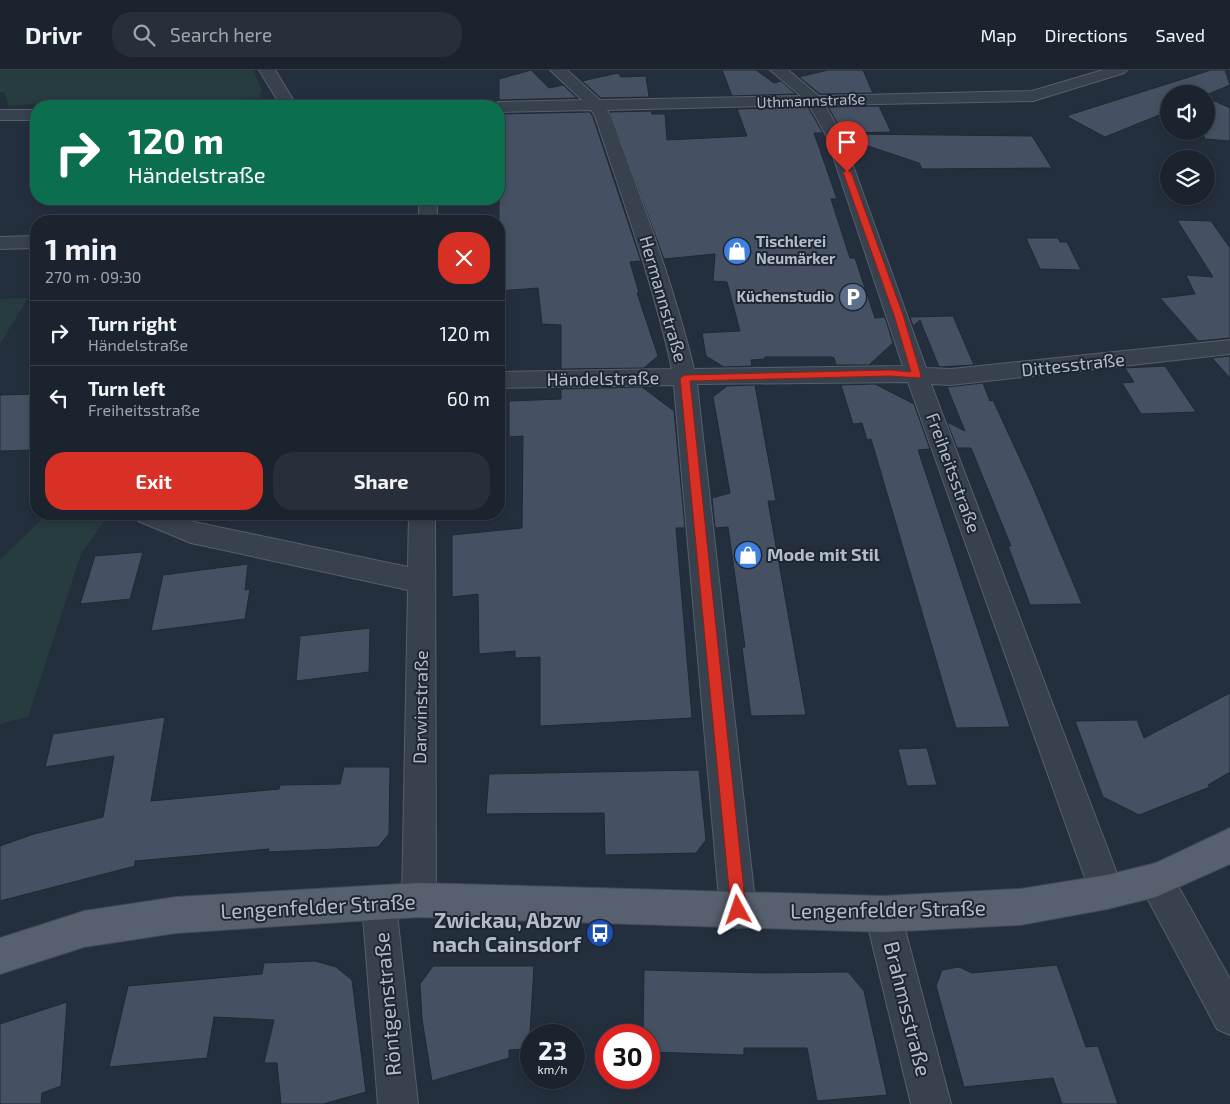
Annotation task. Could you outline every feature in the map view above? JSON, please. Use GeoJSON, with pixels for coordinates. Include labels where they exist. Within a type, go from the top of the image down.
{"type":"FeatureCollection","features":[{"type":"Feature","properties":{"kind":"main road","name":"Lengenfelder Straße"},"geometry":{"type":"LineString","coordinates":[[0,956],[84,929],[176,915],[379,904],[419,900],[546,905],[636,905],[883,914],[1020,907],[1107,892],[1156,880],[1203,860],[1230,845]]}},
{"type":"Feature","properties":{"kind":"street"},"geometry":{"type":"LineString","coordinates":[[268,70],[286,100]]}},
{"type":"Feature","properties":{"kind":"street","name":"Hermannstraße"},"geometry":{"type":"LineString","coordinates":[[558,70],[595,104],[603,116],[649,245],[674,326],[685,378],[738,910]]}},
{"type":"Feature","properties":{"kind":"street","name":"Freiheitsstraße"},"geometry":{"type":"LineString","coordinates":[[778,70],[814,101],[835,138],[898,315],[916,375],[1107,892]]}},
{"type":"Feature","properties":{"kind":"street","name":"Uthmannstraße"},"geometry":{"type":"LineString","coordinates":[[505,107],[1033,96],[1119,70]]}},
{"type":"Feature","properties":{"kind":"street"},"geometry":{"type":"LineString","coordinates":[[0,116],[30,115]]}},
{"type":"Feature","properties":{"kind":"street"},"geometry":{"type":"LineString","coordinates":[[0,243],[30,242]]}},
{"type":"Feature","properties":{"kind":"street","name":"Dittesstraße"},"geometry":{"type":"LineString","coordinates":[[916,375],[951,378],[1230,347]]}},
{"type":"Feature","properties":{"kind":"street","name":"Händelstraße"},"geometry":{"type":"LineString","coordinates":[[505,380],[890,373],[916,375]]}},
{"type":"Feature","properties":{"kind":"street"},"geometry":{"type":"LineString","coordinates":[[162,520],[191,532],[421,581]]}},
{"type":"Feature","properties":{"kind":"street","name":"Darwinstraße"},"geometry":{"type":"LineString","coordinates":[[419,900],[422,520]]}},
{"type":"Feature","properties":{"kind":"street"},"geometry":{"type":"LineString","coordinates":[[1156,880],[1230,1016]]}},
{"type":"Feature","properties":{"kind":"street","name":"Röntgenstraße"},"geometry":{"type":"LineString","coordinates":[[379,904],[398,1104]]}},
{"type":"Feature","properties":{"kind":"street","name":"Brahmsstraße"},"geometry":{"type":"LineString","coordinates":[[883,914],[931,1104]]}},
{"type":"Feature","properties":{"kind":"green space"},"geometry":{"type":"Polygon","coordinates":[[[0,70],[253,70],[262,90],[259,98],[216,100],[30,100],[30,104],[9,106],[4,92],[0,92],[0,70]]]}},
{"type":"Feature","properties":{"kind":"green space"},"geometry":{"type":"Polygon","coordinates":[[[28,298],[0,344],[0,299],[28,298]]]}},
{"type":"Feature","properties":{"kind":"green space"},"geometry":{"type":"Polygon","coordinates":[[[41,520],[105,520],[81,554],[28,717],[0,724],[0,560],[41,520]]]}},
{"type":"Feature","properties":{"kind":"building"},"geometry":{"type":"Polygon","coordinates":[[[531,70],[549,88],[563,85],[577,98],[499,100],[499,79],[531,70]]]}},
{"type":"Feature","properties":{"kind":"building"},"geometry":{"type":"Polygon","coordinates":[[[722,70],[756,70],[774,83],[781,81],[796,94],[732,96],[722,70]]]}},
{"type":"Feature","properties":{"kind":"building"},"geometry":{"type":"Polygon","coordinates":[[[828,70],[863,70],[873,93],[820,94],[799,77],[828,70]]]}},
{"type":"Feature","properties":{"kind":"building"},"geometry":{"type":"Polygon","coordinates":[[[1211,70],[1225,70],[1230,85],[1215,91],[1215,85],[1164,85],[1211,70]]]}},
{"type":"Feature","properties":{"kind":"building"},"geometry":{"type":"Polygon","coordinates":[[[618,73],[621,77],[646,76],[649,97],[601,98],[582,81],[618,73]]]}},
{"type":"Feature","properties":{"kind":"building"},"geometry":{"type":"Polygon","coordinates":[[[1160,86],[1160,115],[1105,137],[1066,116],[1160,86]]]}},
{"type":"Feature","properties":{"kind":"building"},"geometry":{"type":"Polygon","coordinates":[[[1215,101],[1230,108],[1230,141],[1215,140],[1215,101]]]}},
{"type":"Feature","properties":{"kind":"building"},"geometry":{"type":"Polygon","coordinates":[[[879,106],[891,132],[843,133],[828,107],[879,106]]]}},
{"type":"Feature","properties":{"kind":"building"},"geometry":{"type":"Polygon","coordinates":[[[808,107],[823,133],[814,133],[837,199],[831,199],[850,258],[855,258],[875,318],[885,317],[893,343],[869,365],[836,365],[834,358],[831,357],[765,357],[765,359],[751,360],[752,366],[724,367],[706,356],[702,333],[740,331],[727,282],[713,281],[715,254],[664,259],[610,112],[651,111],[652,114],[665,114],[667,140],[747,136],[737,109],[808,107]]]}},
{"type":"Feature","properties":{"kind":"building"},"geometry":{"type":"Polygon","coordinates":[[[590,112],[593,117],[641,261],[630,262],[639,293],[637,293],[658,356],[644,368],[561,369],[561,325],[542,324],[538,288],[505,291],[505,215],[499,215],[499,205],[505,205],[505,114],[590,112]]]}},
{"type":"Feature","properties":{"kind":"building"},"geometry":{"type":"Polygon","coordinates":[[[851,134],[1032,136],[1052,168],[922,169],[919,163],[850,140],[851,134]]]}},
{"type":"Feature","properties":{"kind":"building"},"geometry":{"type":"Polygon","coordinates":[[[1177,220],[1211,221],[1230,248],[1230,338],[1198,341],[1160,298],[1195,294],[1186,275],[1213,277],[1177,220]]]}},
{"type":"Feature","properties":{"kind":"building"},"geometry":{"type":"Polygon","coordinates":[[[1026,238],[1058,238],[1060,242],[1067,242],[1081,270],[1040,269],[1026,238]]]}},
{"type":"Feature","properties":{"kind":"building"},"geometry":{"type":"Polygon","coordinates":[[[953,316],[974,365],[939,367],[920,320],[913,326],[910,317],[953,316]]]}},
{"type":"Feature","properties":{"kind":"building"},"geometry":{"type":"Polygon","coordinates":[[[1230,356],[1230,378],[1212,358],[1230,356]]]}},
{"type":"Feature","properties":{"kind":"building"},"geometry":{"type":"Polygon","coordinates":[[[1165,366],[1196,412],[1141,414],[1122,383],[1134,382],[1125,368],[1165,366]]]}},
{"type":"Feature","properties":{"kind":"building"},"geometry":{"type":"Polygon","coordinates":[[[983,383],[990,401],[993,400],[1033,487],[1082,604],[1030,605],[1008,546],[1011,546],[971,448],[957,448],[947,422],[965,431],[947,387],[983,383]]]}},
{"type":"Feature","properties":{"kind":"building"},"geometry":{"type":"Polygon","coordinates":[[[875,384],[914,404],[930,449],[918,450],[1010,727],[956,728],[871,439],[867,440],[862,423],[853,424],[841,385],[875,384]]]}},
{"type":"Feature","properties":{"kind":"building"},"geometry":{"type":"Polygon","coordinates":[[[755,385],[776,501],[768,501],[806,715],[751,716],[742,647],[745,647],[728,527],[715,528],[712,498],[730,493],[713,397],[727,386],[755,385]]]}},
{"type":"Feature","properties":{"kind":"building"},"geometry":{"type":"Polygon","coordinates":[[[642,387],[674,411],[685,528],[676,528],[692,718],[540,726],[540,657],[515,658],[515,651],[479,654],[478,594],[452,597],[452,535],[522,528],[523,436],[509,437],[509,401],[561,399],[561,389],[642,387]]]}},
{"type":"Feature","properties":{"kind":"building"},"geometry":{"type":"Polygon","coordinates":[[[30,394],[30,450],[0,451],[0,395],[30,394]]]}},
{"type":"Feature","properties":{"kind":"building"},"geometry":{"type":"Polygon","coordinates":[[[143,552],[130,599],[80,604],[95,556],[143,552]]]}},
{"type":"Feature","properties":{"kind":"building"},"geometry":{"type":"Polygon","coordinates":[[[248,564],[245,590],[250,589],[245,619],[151,631],[163,575],[248,564]]]}},
{"type":"Feature","properties":{"kind":"building"},"geometry":{"type":"Polygon","coordinates":[[[370,628],[369,672],[296,681],[300,636],[370,628]]]}},
{"type":"Feature","properties":{"kind":"building"},"geometry":{"type":"Polygon","coordinates":[[[1230,693],[1230,772],[1208,785],[1210,787],[1139,815],[1103,797],[1075,721],[1137,720],[1144,738],[1230,693]]]}},
{"type":"Feature","properties":{"kind":"building"},"geometry":{"type":"Polygon","coordinates":[[[165,717],[151,801],[279,789],[280,785],[340,784],[344,767],[390,767],[389,834],[378,847],[268,852],[269,849],[135,861],[135,866],[0,901],[0,846],[34,834],[103,817],[114,756],[45,767],[53,734],[165,717]]]}},
{"type":"Feature","properties":{"kind":"building"},"geometry":{"type":"Polygon","coordinates":[[[927,748],[937,785],[907,786],[898,749],[927,748]]]}},
{"type":"Feature","properties":{"kind":"building"},"geometry":{"type":"Polygon","coordinates":[[[699,770],[706,840],[696,853],[605,855],[604,813],[486,814],[489,774],[699,770]]]}},
{"type":"Feature","properties":{"kind":"building"},"geometry":{"type":"Polygon","coordinates":[[[315,961],[336,967],[352,980],[366,1092],[323,1104],[281,1104],[277,1063],[264,1063],[274,1020],[214,1017],[207,1058],[109,1067],[128,986],[262,974],[264,963],[315,961]]]}},
{"type":"Feature","properties":{"kind":"building"},"geometry":{"type":"Polygon","coordinates":[[[1057,965],[1086,1047],[1098,1046],[1118,1104],[1062,1104],[1053,1078],[964,1087],[936,986],[942,970],[959,967],[972,973],[1057,965]]]}},
{"type":"Feature","properties":{"kind":"building"},"geometry":{"type":"Polygon","coordinates":[[[433,966],[534,966],[531,1024],[520,1024],[520,1049],[509,1050],[509,1058],[432,1081],[422,1019],[420,984],[433,966]]]}},
{"type":"Feature","properties":{"kind":"building"},"geometry":{"type":"Polygon","coordinates":[[[644,970],[764,973],[848,972],[864,991],[887,1095],[817,1101],[807,1048],[744,1048],[744,1055],[660,1052],[660,1024],[643,1024],[644,970]]]}},
{"type":"Feature","properties":{"kind":"building"},"geometry":{"type":"Polygon","coordinates":[[[67,1002],[61,1086],[42,1093],[41,1104],[0,1104],[0,1024],[67,1002]]]}},
{"type":"Feature","properties":{"kind":"place","name":"Tischlerei Neumärker"},"geometry":{"type":"Point","coordinates":[737,251]}},
{"type":"Feature","properties":{"kind":"place","name":"Küchenstudio"},"geometry":{"type":"Point","coordinates":[853,297]}},
{"type":"Feature","properties":{"kind":"place","name":"Mode mit Stil"},"geometry":{"type":"Point","coordinates":[748,555]}},
{"type":"Feature","properties":{"kind":"place","name":"Zwickau, Abzw nach Cainsdorf"},"geometry":{"type":"Point","coordinates":[600,933]}},
{"type":"Feature","properties":{"kind":"route"},"geometry":{"type":"LineString","coordinates":[[738,910],[729,804],[685,378],[890,373],[916,375],[898,315],[847,172]]}}]}
